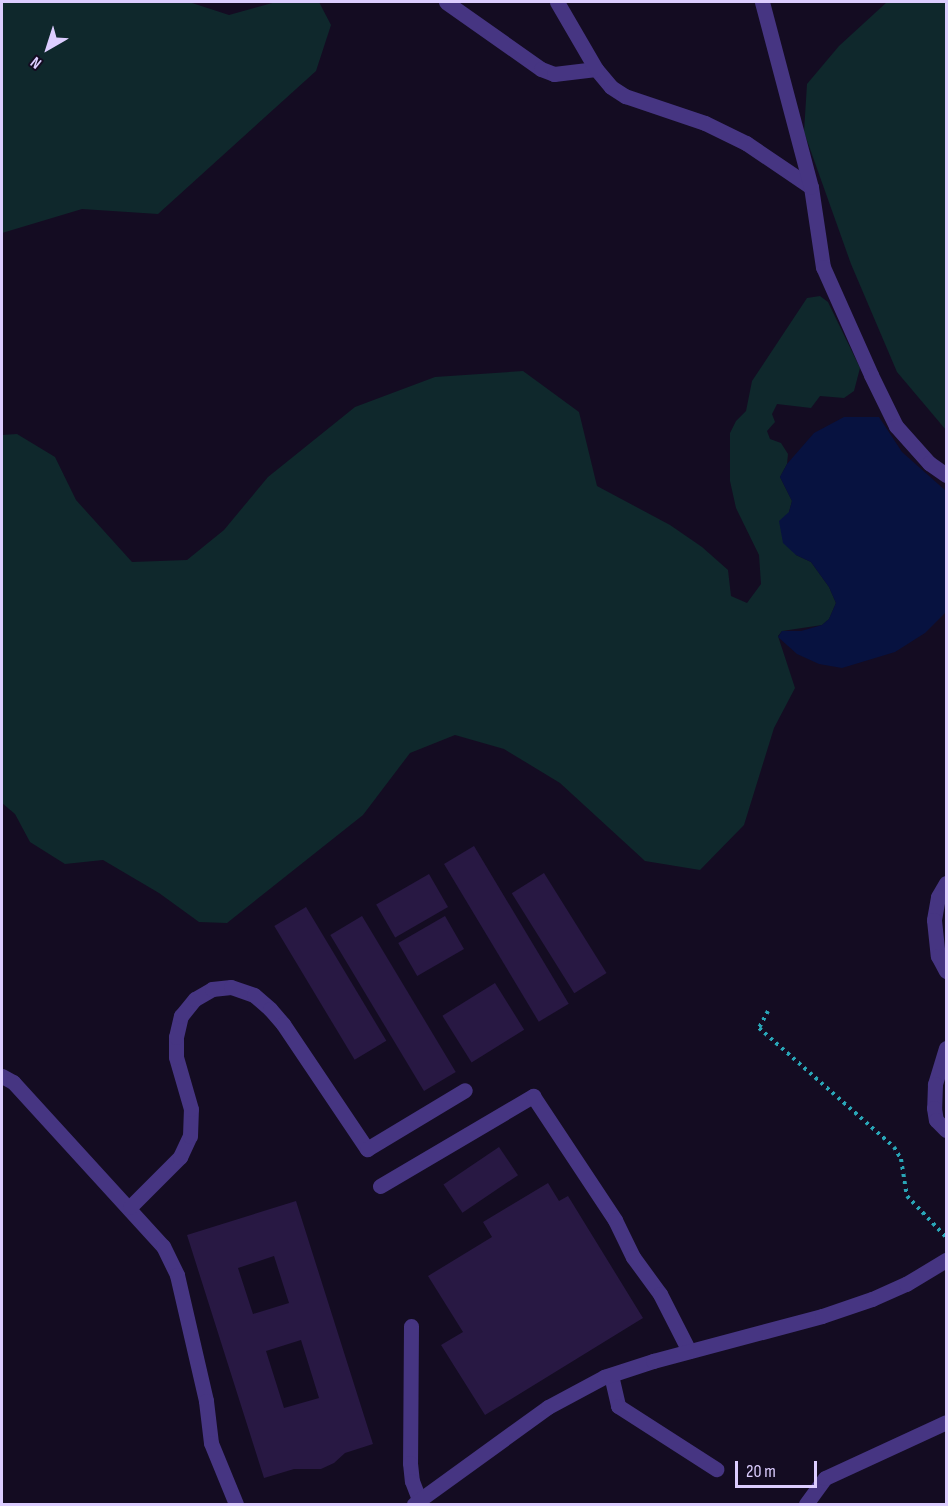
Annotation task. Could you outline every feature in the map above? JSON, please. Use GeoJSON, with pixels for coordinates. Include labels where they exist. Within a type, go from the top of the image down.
{"type":"FeatureCollection","features":[{"type":"Feature","properties":{"kind":"street"},"geometry":{"type":"LineString","coordinates":[[446,2],[466,19],[486,28],[541,69],[554,74],[596,69]]}},
{"type":"Feature","properties":{"kind":"street"},"geometry":{"type":"LineString","coordinates":[[557,2],[596,69],[611,87],[625,96],[705,123],[746,143],[811,187]]}},
{"type":"Feature","properties":{"kind":"street"},"geometry":{"type":"LineString","coordinates":[[762,2],[811,187],[824,267],[896,426],[929,463],[946,475]]}},
{"type":"Feature","properties":{"kind":"street"},"geometry":{"type":"LineString","coordinates":[[946,883],[938,897],[934,920],[938,957],[946,971]]}},
{"type":"Feature","properties":{"kind":"street"},"geometry":{"type":"LineString","coordinates":[[130,1207],[180,1157],[190,1136],[191,1109],[176,1057],[176,1037],[181,1016],[195,999],[212,989],[231,987],[254,995],[270,1009],[283,1024],[367,1149],[465,1090]]}},
{"type":"Feature","properties":{"kind":"street"},"geometry":{"type":"LineString","coordinates":[[946,1048],[935,1084],[934,1108],[936,1120],[946,1130]]}},
{"type":"Feature","properties":{"kind":"street"},"geometry":{"type":"LineString","coordinates":[[2,1076],[13,1082],[164,1245],[177,1275],[206,1401],[211,1443],[236,1504]]}},
{"type":"Feature","properties":{"kind":"street"},"geometry":{"type":"LineString","coordinates":[[380,1186],[533,1096],[615,1220],[633,1257],[660,1294],[688,1351]]}},
{"type":"Feature","properties":{"kind":"street"},"geometry":{"type":"LineString","coordinates":[[411,1326],[410,1463],[418,1503],[548,1407],[611,1375],[688,1351],[822,1316],[872,1299],[906,1284],[946,1260]]}},
{"type":"Feature","properties":{"kind":"street"},"geometry":{"type":"LineString","coordinates":[[611,1375],[618,1406],[716,1469]]}},
{"type":"Feature","properties":{"kind":"street"},"geometry":{"type":"LineString","coordinates":[[806,1504],[825,1478],[946,1422]]}},
{"type":"Feature","properties":{"kind":"path"},"geometry":{"type":"LineString","coordinates":[[768,1011],[759,1028],[894,1147],[901,1159],[907,1196],[946,1237]]}},
{"type":"Feature","properties":{"kind":"green space"},"geometry":{"type":"Polygon","coordinates":[[[2,2],[189,2],[229,15],[276,2],[319,2],[331,25],[316,71],[158,214],[82,209],[2,233],[2,2]]]}},
{"type":"Feature","properties":{"kind":"green space"},"geometry":{"type":"Polygon","coordinates":[[[887,2],[946,2],[946,430],[897,372],[851,264],[804,132],[807,84],[839,46],[887,2]]]}},
{"type":"Feature","properties":{"kind":"green space"},"geometry":{"type":"Polygon","coordinates":[[[820,296],[828,302],[860,368],[854,391],[844,398],[820,396],[811,408],[777,404],[772,414],[775,422],[767,431],[770,439],[781,443],[788,454],[787,464],[780,477],[792,501],[789,512],[796,555],[811,562],[829,587],[836,603],[829,619],[822,625],[782,631],[778,636],[795,688],[774,728],[744,825],[700,870],[645,861],[560,783],[504,749],[455,735],[410,753],[363,815],[227,923],[199,922],[159,893],[103,860],[65,864],[30,842],[15,814],[2,803],[2,435],[17,434],[55,457],[76,500],[132,562],[187,560],[224,530],[268,477],[355,407],[435,377],[523,371],[579,412],[597,486],[670,525],[702,547],[728,570],[731,596],[747,603],[761,584],[759,555],[736,508],[730,481],[730,433],[736,421],[746,411],[752,381],[807,298],[820,296]]]}},
{"type":"Feature","properties":{"kind":"shaded area"},"geometry":{"type":"Polygon","coordinates":[[[844,417],[879,417],[902,452],[946,491],[946,612],[925,633],[895,652],[842,668],[819,664],[797,654],[778,637],[782,631],[801,631],[822,625],[829,619],[836,603],[829,587],[811,562],[796,555],[783,543],[779,521],[789,512],[792,501],[780,477],[787,464],[814,433],[844,417]]]}},
{"type":"Feature","properties":{"kind":"building"},"geometry":{"type":"Polygon","coordinates":[[[474,846],[569,1004],[539,1022],[444,864],[474,846]]]}},
{"type":"Feature","properties":{"kind":"building"},"geometry":{"type":"Polygon","coordinates":[[[544,873],[607,973],[574,993],[512,893],[544,873]]]}},
{"type":"Feature","properties":{"kind":"building"},"geometry":{"type":"Polygon","coordinates":[[[429,874],[448,907],[395,937],[376,904],[429,874]]]}},
{"type":"Feature","properties":{"kind":"building"},"geometry":{"type":"Polygon","coordinates":[[[306,907],[386,1041],[355,1060],[274,926],[306,907]]]}},
{"type":"Feature","properties":{"kind":"building"},"geometry":{"type":"Polygon","coordinates":[[[362,916],[456,1072],[424,1091],[330,935],[362,916]]]}},
{"type":"Feature","properties":{"kind":"building"},"geometry":{"type":"Polygon","coordinates":[[[445,916],[464,949],[417,976],[398,943],[445,916]]]}},
{"type":"Feature","properties":{"kind":"building"},"geometry":{"type":"Polygon","coordinates":[[[495,983],[524,1030],[472,1062],[442,1016],[495,983]]]}},
{"type":"Feature","properties":{"kind":"building"},"geometry":{"type":"Polygon","coordinates":[[[499,1147],[518,1175],[462,1213],[443,1184],[499,1147]]]}},
{"type":"Feature","properties":{"kind":"building"},"geometry":{"type":"Polygon","coordinates":[[[548,1183],[559,1201],[568,1196],[643,1318],[485,1415],[441,1345],[463,1332],[428,1276],[492,1237],[483,1222],[548,1183]]]}},
{"type":"Feature","properties":{"kind":"building"},"geometry":{"type":"Polygon","coordinates":[[[296,1201],[373,1444],[345,1453],[334,1463],[321,1469],[294,1469],[264,1478],[187,1235],[296,1201]],[[274,1256],[238,1268],[253,1314],[289,1303],[274,1256]],[[301,1340],[266,1351],[284,1408],[319,1398],[301,1340]]]}}]}
